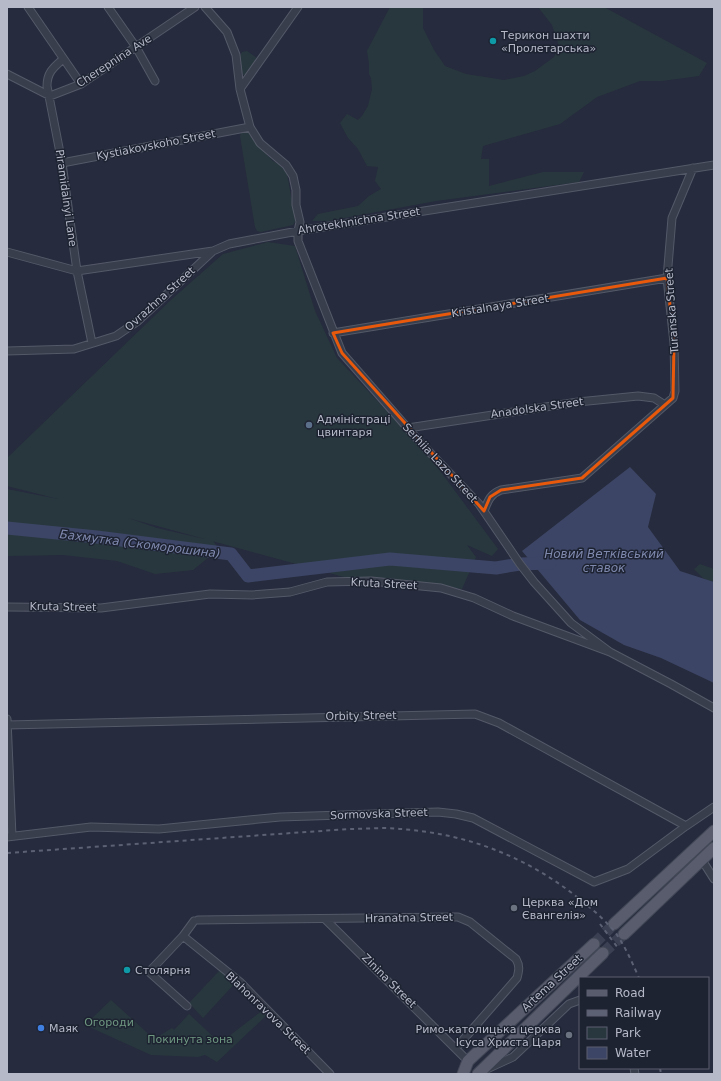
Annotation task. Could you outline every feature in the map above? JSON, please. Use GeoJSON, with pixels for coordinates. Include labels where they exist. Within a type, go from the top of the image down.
{"type":"FeatureCollection","features":[{"type":"Feature","properties":{"kind":"main road"},"geometry":{"type":"LineString","coordinates":[[614,924],[714,831]]}},
{"type":"Feature","properties":{"kind":"main road"},"geometry":{"type":"LineString","coordinates":[[624,934],[714,848]]}},
{"type":"Feature","properties":{"kind":"main road","name":"Artema Street"},"geometry":{"type":"LineString","coordinates":[[463,1074],[468,1061],[594,944]]}},
{"type":"Feature","properties":{"kind":"main road","name":"Artema Street"},"geometry":{"type":"LineString","coordinates":[[479,1073],[603,954]]}},
{"type":"Feature","properties":{"kind":"main road"},"geometry":{"type":"LineString","coordinates":[[479,1051],[473,1065],[479,1073]]}},
{"type":"Feature","properties":{"kind":"street"},"geometry":{"type":"LineString","coordinates":[[28,7],[81,84]]}},
{"type":"Feature","properties":{"kind":"street"},"geometry":{"type":"LineString","coordinates":[[108,7],[136,47],[155,81]]}},
{"type":"Feature","properties":{"kind":"street","name":"Cherepnina Ave"},"geometry":{"type":"LineString","coordinates":[[50,96],[81,84],[195,7]]}},
{"type":"Feature","properties":{"kind":"street","name":"Serhiia Lazo Street"},"geometry":{"type":"LineString","coordinates":[[206,7],[227,32],[236,55],[240,89],[250,127],[260,143],[286,165],[293,176],[296,190],[296,205],[300,222],[298,241],[342,353],[484,511],[534,582],[571,623],[610,652]]}},
{"type":"Feature","properties":{"kind":"street"},"geometry":{"type":"LineString","coordinates":[[240,89],[298,7]]}},
{"type":"Feature","properties":{"kind":"street","name":"Piramidalnyi Lane"},"geometry":{"type":"LineString","coordinates":[[64,59],[51,70],[47,78],[47,86],[62,164],[77,271],[92,343]]}},
{"type":"Feature","properties":{"kind":"street"},"geometry":{"type":"LineString","coordinates":[[7,74],[50,96]]}},
{"type":"Feature","properties":{"kind":"street","name":"Kystiakovskoho Street"},"geometry":{"type":"LineString","coordinates":[[62,164],[250,127]]}},
{"type":"Feature","properties":{"kind":"street","name":"Ahrotekhnichna Street"},"geometry":{"type":"LineString","coordinates":[[7,252],[77,271],[213,250],[229,244],[298,231],[714,165]]}},
{"type":"Feature","properties":{"kind":"street","name":"Turanska Street"},"geometry":{"type":"LineString","coordinates":[[484,511],[490,497],[501,490],[582,478],[673,398],[675,392],[674,343],[667,278],[672,218],[693,168]]}},
{"type":"Feature","properties":{"kind":"street","name":"Ovrazhna Street"},"geometry":{"type":"LineString","coordinates":[[7,351],[74,349],[116,336],[138,321],[213,250]]}},
{"type":"Feature","properties":{"kind":"street","name":"Kristalnaya Street"},"geometry":{"type":"LineString","coordinates":[[334,333],[667,278]]}},
{"type":"Feature","properties":{"kind":"street","name":"Anadolska Street"},"geometry":{"type":"LineString","coordinates":[[408,428],[578,402],[638,396],[654,398],[665,406]]}},
{"type":"Feature","properties":{"kind":"street","name":"Kruta Street"},"geometry":{"type":"LineString","coordinates":[[7,607],[101,608],[210,594],[252,595],[290,592],[327,582],[371,581],[442,588],[474,598],[513,616],[610,652],[714,708]]}},
{"type":"Feature","properties":{"kind":"street","name":"Orbity Street"},"geometry":{"type":"LineString","coordinates":[[7,723],[475,714],[499,723],[686,826]]}},
{"type":"Feature","properties":{"kind":"street"},"geometry":{"type":"LineString","coordinates":[[7,723],[10,836]]}},
{"type":"Feature","properties":{"kind":"street","name":"Sormovska Street"},"geometry":{"type":"LineString","coordinates":[[10,836],[91,827],[159,829],[280,817],[438,812],[473,818],[594,882],[628,868],[714,807]]}},
{"type":"Feature","properties":{"kind":"street"},"geometry":{"type":"LineString","coordinates":[[702,860],[714,879]]}},
{"type":"Feature","properties":{"kind":"street","name":"Hranatna Street"},"geometry":{"type":"LineString","coordinates":[[183,936],[196,920],[458,917],[470,922],[516,959],[519,964],[519,971],[517,978],[456,1048]]}},
{"type":"Feature","properties":{"kind":"street","name":"Zinina Street"},"geometry":{"type":"LineString","coordinates":[[325,919],[468,1061]]}},
{"type":"Feature","properties":{"kind":"street"},"geometry":{"type":"LineString","coordinates":[[183,936],[149,972],[187,1006]]}},
{"type":"Feature","properties":{"kind":"street","name":"Blahonravova Street"},"geometry":{"type":"LineString","coordinates":[[183,936],[240,982],[330,1074]]}},
{"type":"Feature","properties":{"kind":"street"},"geometry":{"type":"LineString","coordinates":[[479,1073],[513,1057],[569,1004],[579,1000]]}},
{"type":"Feature","properties":{"kind":"highlighted area"},"geometry":{"type":"Polygon","coordinates":[[[667,278],[674,343],[673,398],[582,478],[501,490],[490,497],[484,511],[342,353],[333,333],[667,278]]]}},
{"type":"Feature","properties":{"kind":"green space"},"geometry":{"type":"Polygon","coordinates":[[[390,7],[423,7],[423,28],[434,50],[445,66],[466,74],[504,80],[524,76],[535,71],[554,57],[559,46],[552,25],[538,7],[604,7],[707,63],[699,76],[662,81],[640,81],[597,97],[560,124],[483,146],[481,159],[489,159],[489,186],[543,172],[584,172],[579,182],[436,201],[328,221],[312,221],[318,214],[358,206],[369,196],[381,189],[375,181],[378,167],[367,166],[358,149],[348,138],[340,123],[347,114],[358,120],[368,106],[372,89],[367,51],[390,7]]]}},
{"type":"Feature","properties":{"kind":"green space"},"geometry":{"type":"Polygon","coordinates":[[[247,51],[257,58],[248,74],[243,75],[239,58],[242,52],[247,51]]]}},
{"type":"Feature","properties":{"kind":"green space"},"geometry":{"type":"Polygon","coordinates":[[[247,130],[251,133],[259,147],[273,161],[281,165],[287,174],[295,217],[295,222],[293,225],[261,232],[257,231],[255,227],[240,136],[242,131],[247,130]]]}},
{"type":"Feature","properties":{"kind":"green space"},"geometry":{"type":"Polygon","coordinates":[[[268,242],[295,246],[315,311],[337,358],[429,456],[498,549],[492,556],[467,545],[476,557],[462,589],[390,579],[344,577],[213,541],[219,549],[193,570],[155,574],[117,561],[63,555],[7,556],[7,489],[58,499],[7,486],[7,458],[172,299],[223,254],[268,242]],[[128,518],[157,528],[208,540],[128,518]]]}},
{"type":"Feature","properties":{"kind":"green space"},"geometry":{"type":"Polygon","coordinates":[[[700,564],[714,569],[714,587],[694,569],[700,564]]]}},
{"type":"Feature","properties":{"kind":"green space","name":"Покинута зона"},"geometry":{"type":"Polygon","coordinates":[[[220,970],[236,982],[203,1018],[189,1003],[220,970]]]}},
{"type":"Feature","properties":{"kind":"green space","name":"Покинута зона"},"geometry":{"type":"Polygon","coordinates":[[[111,1000],[154,1039],[172,1028],[174,1030],[189,1014],[220,1043],[263,1010],[267,1015],[217,1062],[205,1055],[198,1057],[151,1055],[85,1025],[111,1000]]]}},
{"type":"Feature","properties":{"kind":"water","name":"Новий Ветківський ставок"},"geometry":{"type":"Polygon","coordinates":[[[630,467],[656,494],[648,527],[680,571],[714,582],[714,683],[661,658],[624,645],[580,620],[522,551],[630,467]]]}},
{"type":"Feature","properties":{"kind":"waterway","name":"Бахмутка (Скоморошина)"},"geometry":{"type":"LineString","coordinates":[[7,528],[97,537],[231,554],[248,576],[390,559],[496,568],[520,564],[550,563]]}},
{"type":"Feature","properties":{"kind":"tunnel"},"geometry":{"type":"LineString","coordinates":[[594,944],[614,924]]}},
{"type":"Feature","properties":{"kind":"tunnel"},"geometry":{"type":"LineString","coordinates":[[603,953],[624,934]]}},
{"type":"Feature","properties":{"kind":"railway"},"geometry":{"type":"LineString","coordinates":[[7,853],[349,829],[395,828],[449,836],[472,842],[516,859],[537,870],[577,897],[615,932],[625,948],[639,977]]}},
{"type":"Feature","properties":{"kind":"railway"},"geometry":{"type":"LineString","coordinates":[[600,924],[618,948]]}},
{"type":"Feature","properties":{"kind":"railway"},"geometry":{"type":"LineString","coordinates":[[660,1069],[661,1074]]}},
{"type":"Feature","properties":{"kind":"place","name":"Терикон шахти «Пролетарська»"},"geometry":{"type":"Point","coordinates":[493,41]}},
{"type":"Feature","properties":{"kind":"place","name":"Адміністраці цвинтаря"},"geometry":{"type":"Point","coordinates":[309,425]}},
{"type":"Feature","properties":{"kind":"place","name":"Церква «Дом Євангелія»"},"geometry":{"type":"Point","coordinates":[514,908]}},
{"type":"Feature","properties":{"kind":"place","name":"Столярня"},"geometry":{"type":"Point","coordinates":[127,970]}},
{"type":"Feature","properties":{"kind":"place","name":"Маяк"},"geometry":{"type":"Point","coordinates":[41,1028]}},
{"type":"Feature","properties":{"kind":"place","name":"Римо-католицька церква Ісуса Христа Царя"},"geometry":{"type":"Point","coordinates":[569,1035]}},
{"type":"Feature","properties":{"kind":"park label","name":"Огороди"},"geometry":{"type":"Point","coordinates":[109,1022]}}]}
